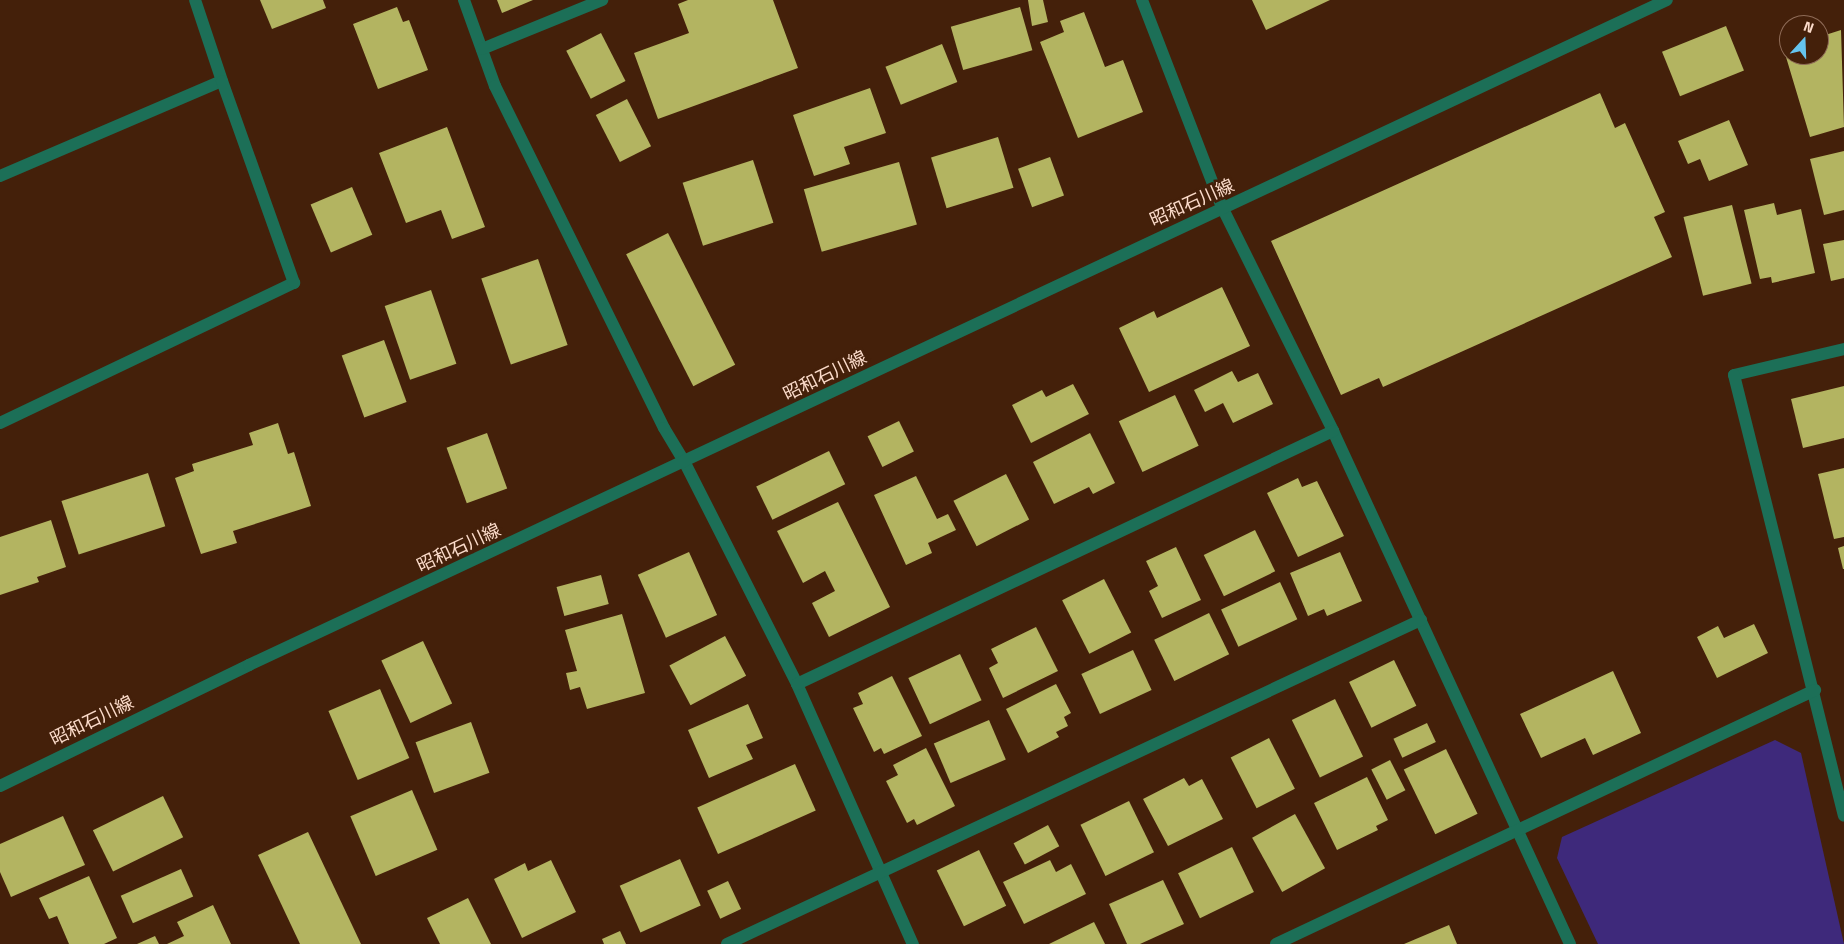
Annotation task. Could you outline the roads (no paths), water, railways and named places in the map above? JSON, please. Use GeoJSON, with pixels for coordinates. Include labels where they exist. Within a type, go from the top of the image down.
{"type":"FeatureCollection","features":[{"type":"Feature","properties":{"kind":"street"},"geometry":{"type":"LineString","coordinates":[[0,423],[294,283],[195,0]]}},
{"type":"Feature","properties":{"kind":"street"},"geometry":{"type":"LineString","coordinates":[[464,0],[499,95],[664,428],[685,463],[797,684],[879,873],[913,944]]}},
{"type":"Feature","properties":{"kind":"street"},"geometry":{"type":"LineString","coordinates":[[482,48],[602,0]]}},
{"type":"Feature","properties":{"kind":"street"},"geometry":{"type":"LineString","coordinates":[[1142,0],[1222,207],[1334,431],[1570,944]]}},
{"type":"Feature","properties":{"kind":"street","name":"昭和石川線"},"geometry":{"type":"LineString","coordinates":[[1,781],[685,463],[1222,207],[1278,184],[1666,0]]}},
{"type":"Feature","properties":{"kind":"street"},"geometry":{"type":"LineString","coordinates":[[0,176],[183,95],[222,81]]}},
{"type":"Feature","properties":{"kind":"street"},"geometry":{"type":"LineString","coordinates":[[1844,349],[1734,375],[1815,690],[1844,815]]}},
{"type":"Feature","properties":{"kind":"street"},"geometry":{"type":"LineString","coordinates":[[797,684],[1334,431]]}},
{"type":"Feature","properties":{"kind":"street"},"geometry":{"type":"LineString","coordinates":[[727,944],[1421,620]]}},
{"type":"Feature","properties":{"kind":"street"},"geometry":{"type":"LineString","coordinates":[[1276,944],[1815,690]]}}]}
